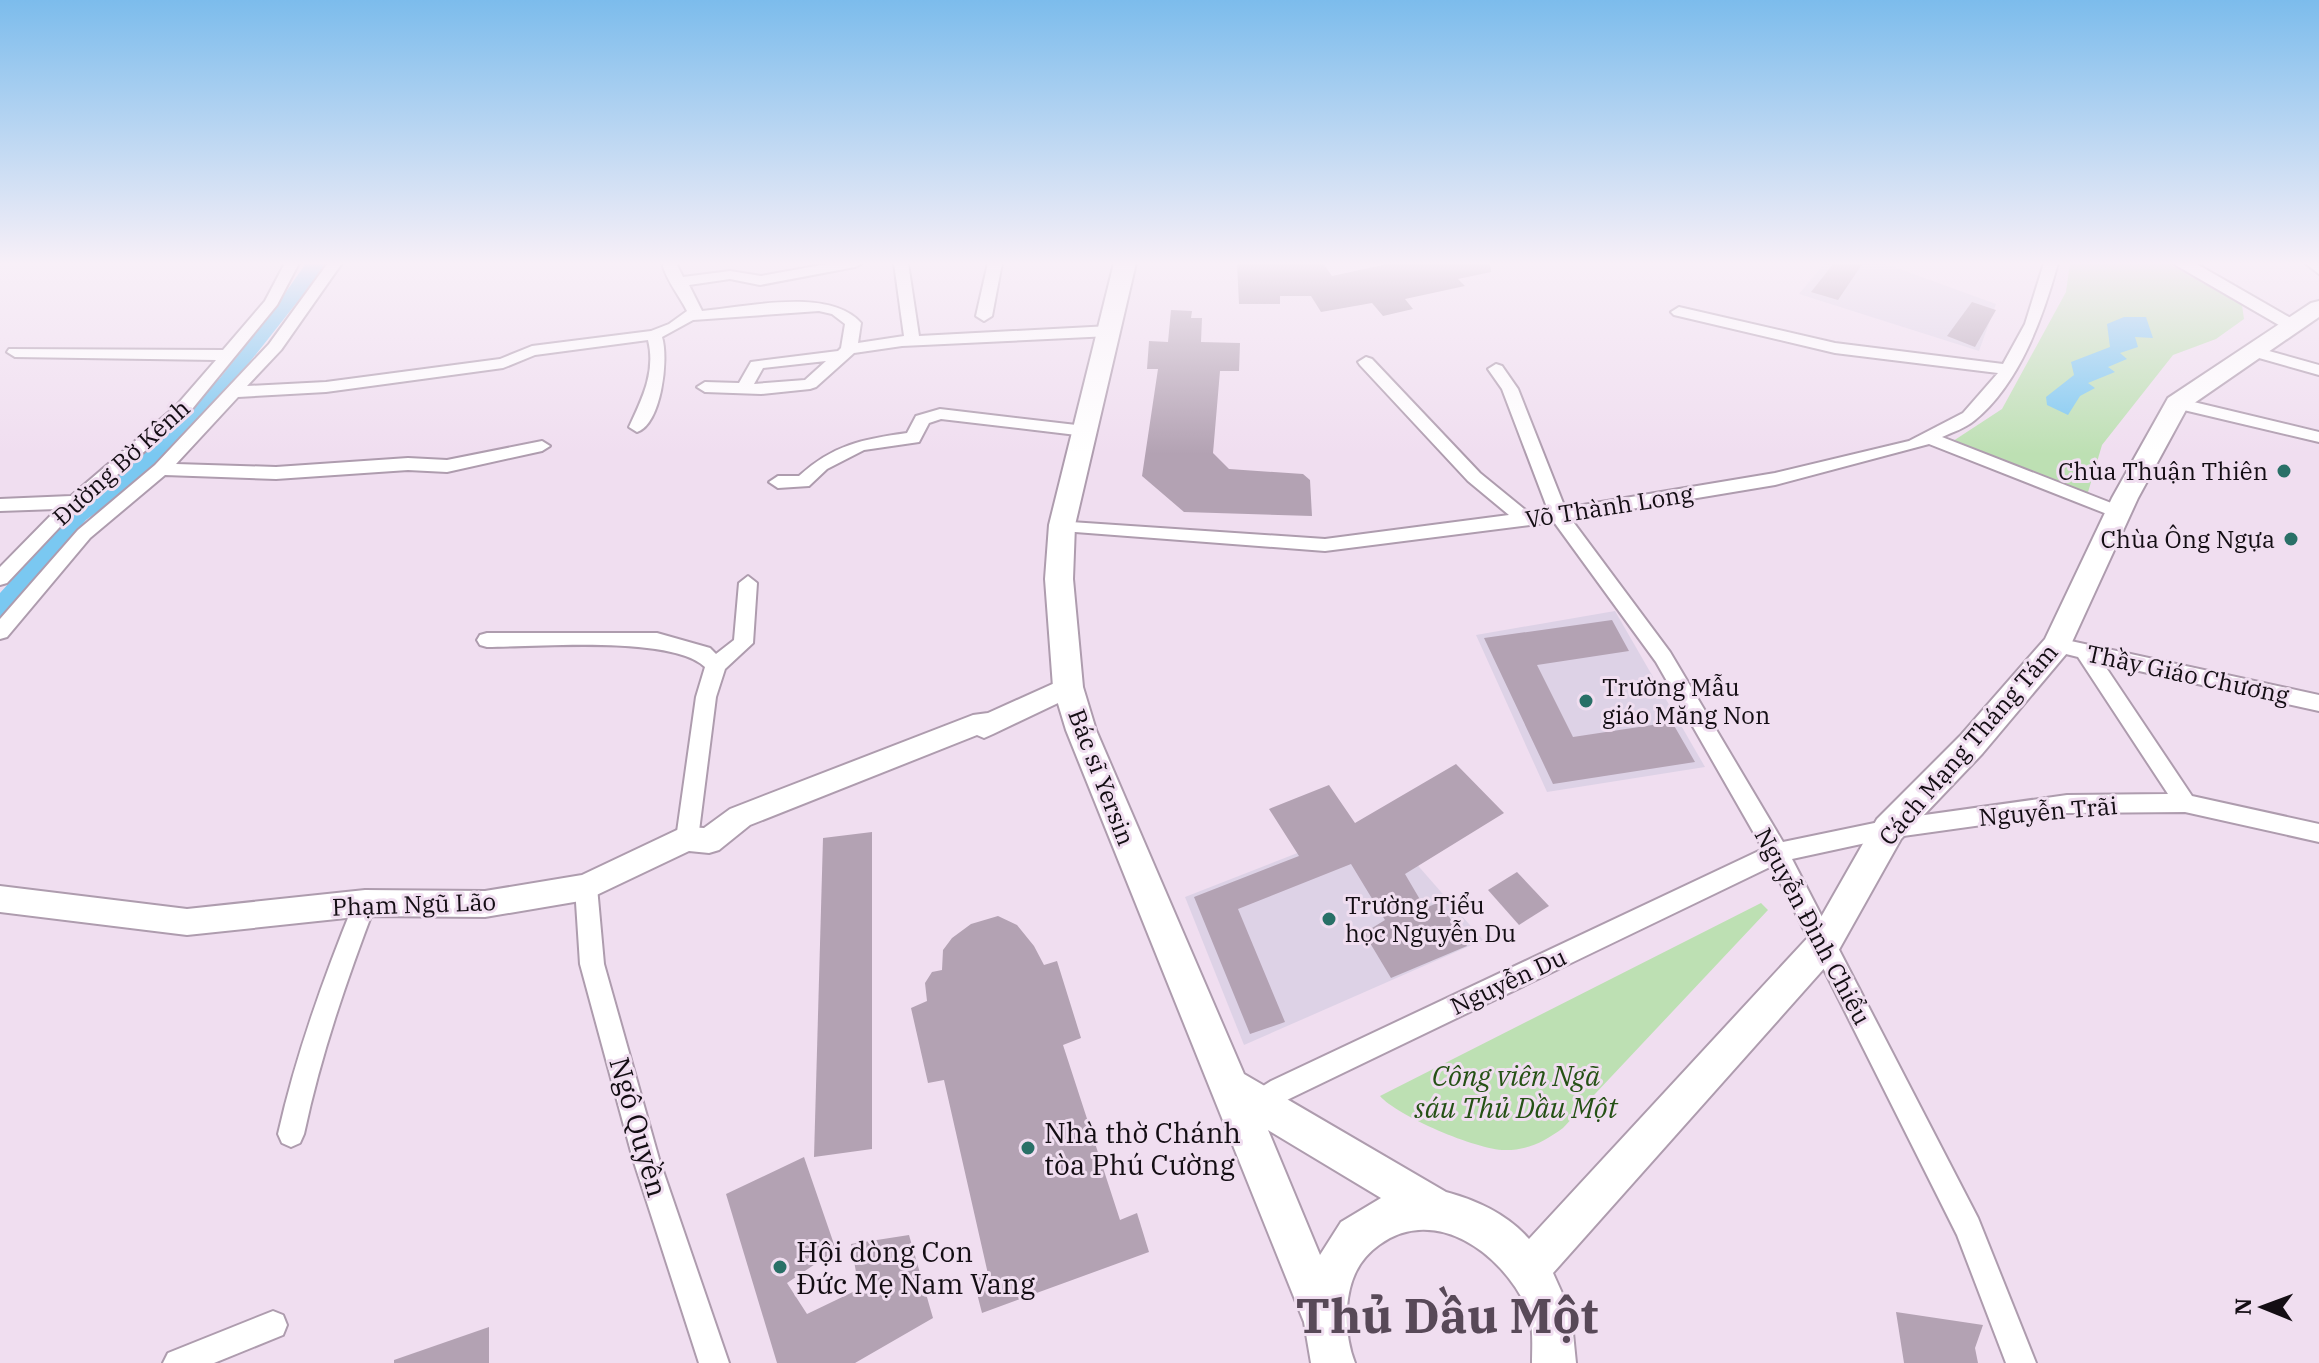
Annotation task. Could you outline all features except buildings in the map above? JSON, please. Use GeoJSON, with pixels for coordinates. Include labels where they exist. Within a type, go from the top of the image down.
{"type":"FeatureCollection","features":[{"type":"Feature","properties":{"kind":"main road","name":"Bác sĩ Yersin"},"geometry":{"type":"LineString","coordinates":[[1111,327],[1062,525],[1059,579],[1068,687],[1081,730],[1244,1101],[1325,1320]]}},
{"type":"Feature","properties":{"kind":"main road","name":"Cách Mạng Tháng Tám"},"geometry":{"type":"LineString","coordinates":[[1529,1269],[1824,944],[1889,829],[2072,649],[2118,512],[2177,403],[2251,351],[2294,327]]}},
{"type":"Feature","properties":{"kind":"main road"},"geometry":{"type":"LineString","coordinates":[[1244,1101],[1435,1208],[1470,1218],[1503,1239],[1529,1269],[1546,1300],[1554,1334],[1554,1363]]}},
{"type":"Feature","properties":{"kind":"main road"},"geometry":{"type":"LineString","coordinates":[[1333,1363],[1325,1320],[1329,1281],[1345,1248],[1370,1224],[1400,1210],[1435,1208]]}},
{"type":"Feature","properties":{"kind":"street","name":"Đường Bờ Kênh"},"geometry":{"type":"LineString","coordinates":[[0,578],[75,502],[182,410],[252,327]]}},
{"type":"Feature","properties":{"kind":"street"},"geometry":{"type":"LineString","coordinates":[[0,632],[84,534],[161,469],[275,347],[290,327]]}},
{"type":"Feature","properties":{"kind":"street"},"geometry":{"type":"LineString","coordinates":[[234,392],[326,387],[441,373],[503,363],[532,351],[654,335],[675,327]]}},
{"type":"Feature","properties":{"kind":"street"},"geometry":{"type":"LineString","coordinates":[[705,387],[810,384],[846,352],[852,327]]}},
{"type":"Feature","properties":{"kind":"street"},"geometry":{"type":"LineString","coordinates":[[911,341],[912,327]]}},
{"type":"Feature","properties":{"kind":"street"},"geometry":{"type":"LineString","coordinates":[[1742,327],[1835,348],[2007,369]]}},
{"type":"Feature","properties":{"kind":"street","name":"Võ Thành Long"},"geometry":{"type":"LineString","coordinates":[[1062,525],[1325,545],[1526,520],[1775,479],[1914,445],[1969,417],[2007,369],[2031,327]]}},
{"type":"Feature","properties":{"kind":"street"},"geometry":{"type":"LineString","coordinates":[[744,388],[757,365],[911,341],[1110,331]]}},
{"type":"Feature","properties":{"kind":"street"},"geometry":{"type":"LineString","coordinates":[[637,427],[659,376],[661,355],[654,335]]}},
{"type":"Feature","properties":{"kind":"street"},"geometry":{"type":"LineString","coordinates":[[2251,351],[2319,370]]}},
{"type":"Feature","properties":{"kind":"street"},"geometry":{"type":"LineString","coordinates":[[15,352],[228,355]]}},
{"type":"Feature","properties":{"kind":"street"},"geometry":{"type":"LineString","coordinates":[[1366,362],[1474,477],[1526,520]]}},
{"type":"Feature","properties":{"kind":"street","name":"Nguyễn Đình Chiểu"},"geometry":{"type":"LineString","coordinates":[[1496,369],[1510,389],[1559,515],[1663,657],[1777,853],[1968,1228],[2021,1363]]}},
{"type":"Feature","properties":{"kind":"street"},"geometry":{"type":"LineString","coordinates":[[2177,403],[2319,437]]}},
{"type":"Feature","properties":{"kind":"street"},"geometry":{"type":"LineString","coordinates":[[778,482],[803,482],[821,465],[860,445],[913,438],[922,420],[930,415],[954,415],[1085,431]]}},
{"type":"Feature","properties":{"kind":"street"},"geometry":{"type":"LineString","coordinates":[[1928,438],[2118,512]]}},
{"type":"Feature","properties":{"kind":"street"},"geometry":{"type":"LineString","coordinates":[[161,469],[276,473],[408,464],[447,466],[542,446]]}},
{"type":"Feature","properties":{"kind":"street"},"geometry":{"type":"LineString","coordinates":[[0,505],[75,502]]}},
{"type":"Feature","properties":{"kind":"street"},"geometry":{"type":"LineString","coordinates":[[687,839],[706,697],[716,665],[743,643],[748,583]]}},
{"type":"Feature","properties":{"kind":"street"},"geometry":{"type":"LineString","coordinates":[[487,640],[657,640],[703,653],[716,665]]}},
{"type":"Feature","properties":{"kind":"street"},"geometry":{"type":"LineString","coordinates":[[2072,649],[2185,803]]}},
{"type":"Feature","properties":{"kind":"street","name":"Thầy Giáo Chương"},"geometry":{"type":"LineString","coordinates":[[2072,649],[2319,703]]}},
{"type":"Feature","properties":{"kind":"street","name":"Phạm Ngũ Lão"},"geometry":{"type":"LineString","coordinates":[[0,899],[187,922],[365,903],[485,904],[586,887],[687,839],[709,841],[740,817],[982,722],[984,727],[1068,687]]}},
{"type":"Feature","properties":{"kind":"street","name":"Nguyễn Trãi"},"geometry":{"type":"LineString","coordinates":[[1777,853],[1889,829],[2067,804],[2185,803],[2319,833]]}},
{"type":"Feature","properties":{"kind":"street","name":"Nguyễn Du"},"geometry":{"type":"LineString","coordinates":[[1244,1101],[1280,1090],[1777,853]]}},
{"type":"Feature","properties":{"kind":"street","name":"Ngô Quyền"},"geometry":{"type":"LineString","coordinates":[[586,887],[592,964],[646,1159],[714,1363]]}},
{"type":"Feature","properties":{"kind":"street"},"geometry":{"type":"LineString","coordinates":[[291,1134],[305,1070],[327,999],[365,903]]}},
{"type":"Feature","properties":{"kind":"street"},"geometry":{"type":"LineString","coordinates":[[178,1363],[273,1325]]}},
{"type":"Feature","properties":{"kind":"shaded area"},"geometry":{"type":"Polygon","coordinates":[[[1902,327],[1988,327],[1979,351],[1902,327]]]}},
{"type":"Feature","properties":{"kind":"shaded area","name":"Trường Mẫu giáo Măng Non"},"geometry":{"type":"Polygon","coordinates":[[[1615,611],[1705,767],[1547,792],[1476,635],[1615,611]]]}},
{"type":"Feature","properties":{"kind":"shaded area","name":"Trường Tiểu học Nguyễn Du"},"geometry":{"type":"Polygon","coordinates":[[[1379,821],[1483,940],[1244,1045],[1185,897],[1379,821]]]}},
{"type":"Feature","properties":{"kind":"green space"},"geometry":{"type":"Polygon","coordinates":[[[2047,327],[2233,327],[2216,339],[2173,355],[2102,445],[2086,499],[1947,445],[2002,409],[2047,327]]]}},
{"type":"Feature","properties":{"kind":"green space","name":"Công viên Ngã sáu Thủ Dầu Một"},"geometry":{"type":"Polygon","coordinates":[[[1761,903],[1768,910],[1563,1128],[1543,1141],[1514,1150],[1477,1145],[1420,1122],[1380,1096],[1761,903]]]}},
{"type":"Feature","properties":{"kind":"water"},"geometry":{"type":"Polygon","coordinates":[[[261,327],[278,327],[230,387],[138,482],[86,520],[0,620],[0,593],[76,509],[158,439],[220,378],[261,327]]]}},
{"type":"Feature","properties":{"kind":"water"},"geometry":{"type":"Polygon","coordinates":[[[2107,327],[2149,327],[2153,338],[2135,337],[2138,347],[2120,353],[2127,359],[2108,367],[2115,372],[2088,383],[2095,388],[2080,396],[2068,415],[2047,405],[2046,397],[2074,375],[2071,362],[2110,347],[2107,327]]]}},
{"type":"Feature","properties":{"kind":"place","name":"Chùa Thuận Thiên"},"geometry":{"type":"Point","coordinates":[2284,471]}},
{"type":"Feature","properties":{"kind":"place","name":"Chùa Ông Ngựa"},"geometry":{"type":"Point","coordinates":[2291,539]}},
{"type":"Feature","properties":{"kind":"place","name":"Trường Mẫu giáo Măng Non"},"geometry":{"type":"Point","coordinates":[1586,701]}},
{"type":"Feature","properties":{"kind":"place","name":"Trường Tiểu học Nguyễn Du"},"geometry":{"type":"Point","coordinates":[1329,919]}},
{"type":"Feature","properties":{"kind":"place","name":"Nhà thờ Chánh tòa Phú Cường"},"geometry":{"type":"Point","coordinates":[1028,1148]}},
{"type":"Feature","properties":{"kind":"place","name":"Hội dòng Con Đức Mẹ Nam Vang"},"geometry":{"type":"Point","coordinates":[780,1267]}},
{"type":"Feature","properties":{"kind":"district","name":"Thủ Dầu Một"},"geometry":{"type":"Point","coordinates":[1447,1315]}}]}
